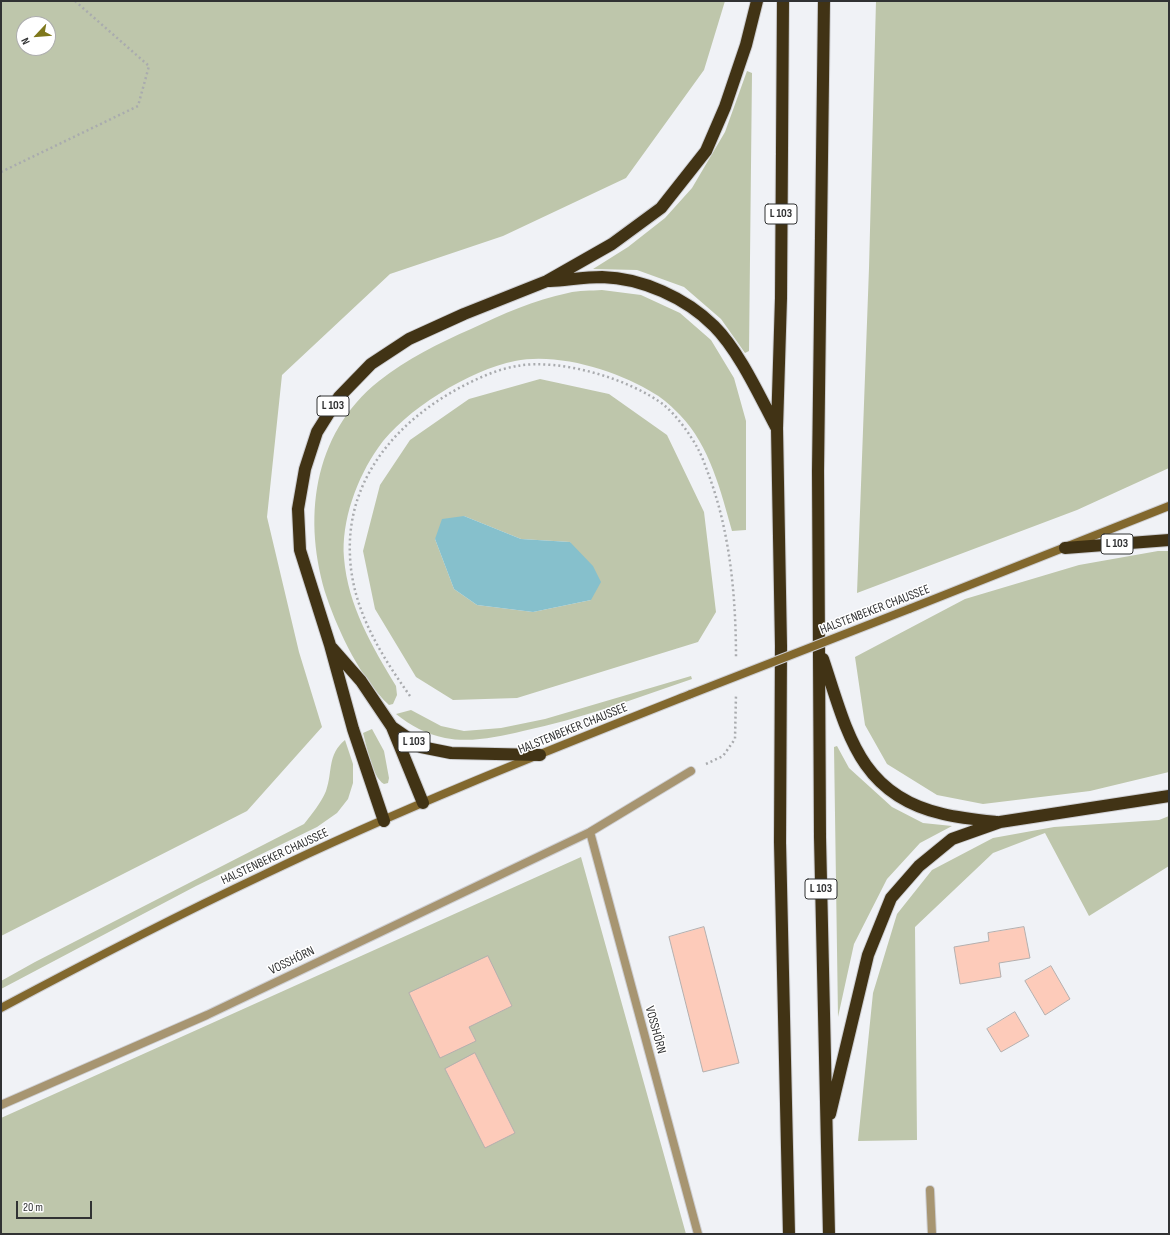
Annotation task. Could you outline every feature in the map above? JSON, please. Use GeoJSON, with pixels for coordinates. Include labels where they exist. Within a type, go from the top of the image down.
{"type":"FeatureCollection","features":[{"type":"Feature","properties":{"kind":"highway","name":"L 103"},"geometry":{"type":"LineString","coordinates":[[384,821],[353,729],[330,645],[300,550],[298,509],[305,469],[318,432],[339,397],[371,364],[409,339],[464,314],[547,281],[612,244],[660,208],[706,151],[725,107],[744,52],[757,1]]}},
{"type":"Feature","properties":{"kind":"highway","name":"L 103"},"geometry":{"type":"LineString","coordinates":[[783,1],[781,298],[777,428],[781,646],[780,842],[789,1234]]}},
{"type":"Feature","properties":{"kind":"highway","name":"L 103"},"geometry":{"type":"LineString","coordinates":[[824,1],[818,471],[820,837],[829,1234]]}},
{"type":"Feature","properties":{"kind":"highway","name":"L 103"},"geometry":{"type":"LineString","coordinates":[[547,281],[603,277],[658,288],[679,299],[714,326],[742,363],[777,428]]}},
{"type":"Feature","properties":{"kind":"highway","name":"L 103"},"geometry":{"type":"LineString","coordinates":[[1065,548],[1169,540]]}},
{"type":"Feature","properties":{"kind":"highway","name":"L 103"},"geometry":{"type":"LineString","coordinates":[[330,645],[361,681],[392,727],[424,803]]}},
{"type":"Feature","properties":{"kind":"highway","name":"L 103"},"geometry":{"type":"LineString","coordinates":[[820,648],[849,737],[861,758],[875,777],[903,798],[920,807],[943,814],[1000,822]]}},
{"type":"Feature","properties":{"kind":"highway","name":"L 103"},"geometry":{"type":"LineString","coordinates":[[392,727],[421,747],[451,753],[540,755]]}},
{"type":"Feature","properties":{"kind":"highway","name":"L 103"},"geometry":{"type":"LineString","coordinates":[[826,1130],[868,955],[891,898],[919,866],[952,839],[1000,822],[1169,796]]}},
{"type":"Feature","properties":{"kind":"main road","name":"HALSTENBEKER CHAUSSEE"},"geometry":{"type":"LineString","coordinates":[[1,1008],[109,951],[264,874],[424,803],[691,694],[1169,506]]}},
{"type":"Feature","properties":{"kind":"street","name":"VOSSHÖRN"},"geometry":{"type":"LineString","coordinates":[[1,1105],[207,1015],[590,832],[691,771]]}},
{"type":"Feature","properties":{"kind":"street","name":"VOSSHÖRN"},"geometry":{"type":"LineString","coordinates":[[590,832],[698,1234]]}},
{"type":"Feature","properties":{"kind":"street"},"geometry":{"type":"LineString","coordinates":[[930,1190],[932,1234]]}},
{"type":"Feature","properties":{"kind":"path"},"geometry":{"type":"LineString","coordinates":[[1,172],[138,106],[149,66],[75,1]]}},
{"type":"Feature","properties":{"kind":"path"},"geometry":{"type":"LineString","coordinates":[[410,696],[390,668],[372,636],[355,592],[350,556],[352,521],[363,485],[383,450],[408,423],[440,399],[478,378],[518,366],[549,364],[581,370],[613,379],[640,391],[664,406],[683,426],[699,449],[718,500],[730,560],[736,662]]}},
{"type":"Feature","properties":{"kind":"path"},"geometry":{"type":"LineString","coordinates":[[691,771],[723,756],[735,739],[736,691]]}},
{"type":"Feature","properties":{"kind":"green space"},"geometry":{"type":"Polygon","coordinates":[[[1,1],[725,1],[704,70],[626,178],[503,236],[390,274],[282,375],[267,517],[299,652],[322,727],[247,811],[1,936],[1,1]]]}},
{"type":"Feature","properties":{"kind":"green space"},"geometry":{"type":"Polygon","coordinates":[[[876,1],[1169,1],[1169,468],[1077,510],[857,593],[869,268],[876,1]]]}},
{"type":"Feature","properties":{"kind":"green space"},"geometry":{"type":"Polygon","coordinates":[[[747,71],[752,73],[749,351],[745,353],[721,319],[684,287],[637,270],[593,269],[628,247],[665,218],[692,188],[725,132],[747,71]]]}},
{"type":"Feature","properties":{"kind":"green space"},"geometry":{"type":"Polygon","coordinates":[[[602,290],[641,295],[680,313],[711,340],[734,378],[746,421],[746,530],[732,531],[719,485],[707,455],[690,427],[665,401],[640,386],[606,371],[569,361],[550,359],[515,361],[478,373],[459,382],[421,406],[404,420],[378,448],[357,486],[348,515],[344,544],[346,576],[350,593],[362,625],[396,686],[397,695],[393,704],[389,705],[369,682],[352,655],[327,598],[319,569],[315,539],[315,509],[318,480],[327,453],[339,426],[357,402],[379,381],[435,346],[519,308],[572,292],[602,290]]]}},
{"type":"Feature","properties":{"kind":"green space"},"geometry":{"type":"Polygon","coordinates":[[[540,379],[609,394],[667,435],[704,512],[716,612],[698,642],[517,698],[453,700],[416,677],[375,609],[363,551],[380,485],[410,440],[469,399],[540,379]],[[464,516],[435,539],[454,589],[477,605],[533,612],[591,600],[570,542],[521,539],[464,516]]]}},
{"type":"Feature","properties":{"kind":"green space"},"geometry":{"type":"Polygon","coordinates":[[[1158,551],[1169,551],[1169,772],[1090,791],[983,804],[937,795],[887,764],[865,725],[855,657],[965,599],[1079,565],[1158,551]]]}},
{"type":"Feature","properties":{"kind":"green space"},"geometry":{"type":"Polygon","coordinates":[[[691,676],[692,679],[587,714],[545,726],[484,739],[464,740],[445,738],[419,729],[396,714],[411,710],[441,726],[464,731],[501,728],[545,719],[691,676]]]}},
{"type":"Feature","properties":{"kind":"green space"},"geometry":{"type":"Polygon","coordinates":[[[372,729],[384,751],[389,778],[388,783],[384,784],[380,780],[376,775],[370,761],[363,733],[372,729]]]}},
{"type":"Feature","properties":{"kind":"green space"},"geometry":{"type":"Polygon","coordinates":[[[345,740],[353,764],[353,783],[348,799],[337,813],[317,827],[196,886],[1,989],[1,981],[35,962],[304,824],[326,791],[335,751],[345,740]]]}},
{"type":"Feature","properties":{"kind":"green space"},"geometry":{"type":"Polygon","coordinates":[[[837,746],[849,768],[892,807],[923,823],[952,826],[920,843],[887,879],[854,944],[838,1017],[834,747],[837,746]]]}},
{"type":"Feature","properties":{"kind":"green space"},"geometry":{"type":"Polygon","coordinates":[[[1169,816],[1169,866],[1089,916],[1045,833],[993,853],[915,927],[917,1140],[858,1141],[873,993],[897,914],[932,870],[993,838],[1054,827],[1159,820],[1169,816]]]}},
{"type":"Feature","properties":{"kind":"green space"},"geometry":{"type":"Polygon","coordinates":[[[581,857],[686,1234],[1,1234],[1,1118],[581,857]]]}},
{"type":"Feature","properties":{"kind":"water"},"geometry":{"type":"Polygon","coordinates":[[[464,516],[521,539],[570,542],[593,566],[601,582],[591,600],[533,612],[477,605],[454,589],[435,539],[442,519],[464,516]]]}},
{"type":"Feature","properties":{"kind":"building"},"geometry":{"type":"Polygon","coordinates":[[[704,927],[739,1063],[703,1072],[669,937],[704,927]]]}},
{"type":"Feature","properties":{"kind":"building"},"geometry":{"type":"Polygon","coordinates":[[[1024,927],[1030,958],[999,963],[1001,977],[960,984],[954,947],[989,941],[988,933],[1024,927]]]}},
{"type":"Feature","properties":{"kind":"building"},"geometry":{"type":"Polygon","coordinates":[[[488,956],[512,1006],[469,1027],[476,1041],[440,1058],[409,993],[488,956]]]}},
{"type":"Feature","properties":{"kind":"building"},"geometry":{"type":"Polygon","coordinates":[[[1051,966],[1070,999],[1045,1015],[1025,981],[1051,966]]]}},
{"type":"Feature","properties":{"kind":"building"},"geometry":{"type":"Polygon","coordinates":[[[1015,1012],[1029,1036],[1001,1052],[987,1029],[1015,1012]]]}},
{"type":"Feature","properties":{"kind":"building"},"geometry":{"type":"Polygon","coordinates":[[[475,1053],[515,1133],[485,1148],[445,1069],[475,1053]]]}}]}
